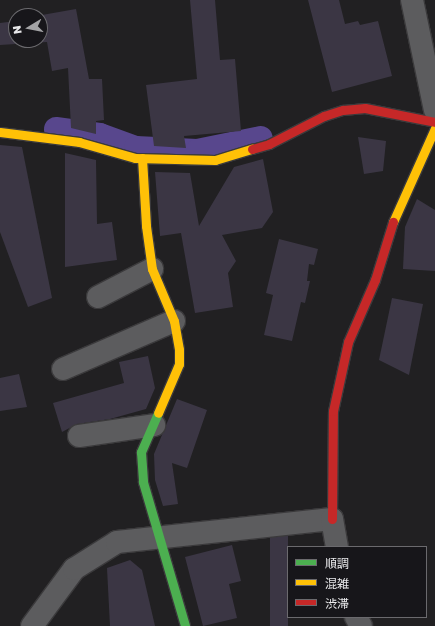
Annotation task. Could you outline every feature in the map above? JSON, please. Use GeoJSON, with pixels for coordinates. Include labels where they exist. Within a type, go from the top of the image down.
{"type":"FeatureCollection","features":[{"type":"Feature","properties":{"kind":"street"},"geometry":{"type":"LineString","coordinates":[[412,0],[435,110]]}},
{"type":"Feature","properties":{"kind":"street"},"geometry":{"type":"LineString","coordinates":[[0,132],[79,142],[142,158],[215,160],[269,144],[324,116],[343,110],[365,108],[435,122]]}},
{"type":"Feature","properties":{"kind":"street"},"geometry":{"type":"LineString","coordinates":[[337,546],[332,519],[333,411],[348,342],[375,280],[387,237],[435,128]]}},
{"type":"Feature","properties":{"kind":"street"},"geometry":{"type":"LineString","coordinates":[[142,158],[146,226],[152,269],[174,321],[179,364],[154,425],[141,452],[143,482],[185,626]]}},
{"type":"Feature","properties":{"kind":"street"},"geometry":{"type":"LineString","coordinates":[[98,297],[152,269]]}},
{"type":"Feature","properties":{"kind":"street"},"geometry":{"type":"LineString","coordinates":[[63,369],[174,321]]}},
{"type":"Feature","properties":{"kind":"street"},"geometry":{"type":"LineString","coordinates":[[79,436],[154,425]]}},
{"type":"Feature","properties":{"kind":"street"},"geometry":{"type":"LineString","coordinates":[[32,626],[74,569],[117,542],[332,519]]}},
{"type":"Feature","properties":{"kind":"building"},"geometry":{"type":"Polygon","coordinates":[[[190,0],[215,0],[220,60],[235,59],[241,131],[184,136],[186,148],[154,146],[146,85],[197,79],[190,0]]]}},
{"type":"Feature","properties":{"kind":"building"},"geometry":{"type":"Polygon","coordinates":[[[308,0],[339,0],[345,24],[358,21],[360,25],[378,21],[392,76],[332,92],[308,0]]]}},
{"type":"Feature","properties":{"kind":"building"},"geometry":{"type":"Polygon","coordinates":[[[76,9],[89,79],[102,79],[104,120],[96,121],[96,134],[71,128],[68,68],[52,71],[48,48],[48,14],[76,9]]]}},
{"type":"Feature","properties":{"kind":"building"},"geometry":{"type":"Polygon","coordinates":[[[8,22],[8,44],[0,45],[0,23],[8,22]]]}},
{"type":"Feature","properties":{"kind":"building"},"geometry":{"type":"Polygon","coordinates":[[[358,137],[386,141],[383,171],[364,174],[358,137]]]}},
{"type":"Feature","properties":{"kind":"building"},"geometry":{"type":"Polygon","coordinates":[[[0,145],[22,147],[52,298],[28,307],[0,232],[0,145]]]}},
{"type":"Feature","properties":{"kind":"building"},"geometry":{"type":"Polygon","coordinates":[[[65,153],[96,160],[97,224],[112,222],[117,260],[65,267],[65,153]]]}},
{"type":"Feature","properties":{"kind":"building"},"geometry":{"type":"Polygon","coordinates":[[[263,159],[273,212],[262,228],[222,235],[236,261],[228,273],[233,307],[195,313],[181,233],[160,236],[155,172],[190,173],[199,226],[234,167],[263,159]]]}},
{"type":"Feature","properties":{"kind":"building"},"geometry":{"type":"Polygon","coordinates":[[[417,199],[435,210],[435,271],[403,269],[405,227],[417,199]]]}},
{"type":"Feature","properties":{"kind":"building"},"geometry":{"type":"Polygon","coordinates":[[[279,239],[318,249],[314,265],[309,264],[307,281],[310,281],[305,303],[301,302],[292,341],[264,335],[273,295],[266,293],[279,239]]]}},
{"type":"Feature","properties":{"kind":"building"},"geometry":{"type":"Polygon","coordinates":[[[392,298],[423,304],[409,375],[379,360],[392,298]]]}},
{"type":"Feature","properties":{"kind":"building"},"geometry":{"type":"Polygon","coordinates":[[[148,356],[155,388],[146,409],[110,419],[77,424],[62,432],[53,403],[124,383],[119,362],[148,356]]]}},
{"type":"Feature","properties":{"kind":"building"},"geometry":{"type":"Polygon","coordinates":[[[19,374],[27,407],[0,411],[0,378],[19,374]]]}},
{"type":"Feature","properties":{"kind":"building"},"geometry":{"type":"Polygon","coordinates":[[[177,399],[207,410],[187,468],[172,463],[178,504],[163,506],[155,480],[154,454],[177,399]]]}},
{"type":"Feature","properties":{"kind":"building"},"geometry":{"type":"Polygon","coordinates":[[[270,536],[288,536],[288,626],[270,626],[270,536]]]}},
{"type":"Feature","properties":{"kind":"building"},"geometry":{"type":"Polygon","coordinates":[[[232,545],[241,581],[229,584],[237,618],[203,626],[185,557],[232,545]]]}},
{"type":"Feature","properties":{"kind":"building"},"geometry":{"type":"Polygon","coordinates":[[[130,560],[142,570],[155,626],[110,626],[107,568],[130,560]]]}},
{"type":"Feature","properties":{"kind":"waterway"},"geometry":{"type":"LineString","coordinates":[[56,129],[100,135],[136,148],[197,151],[261,138]]}},
{"type":"Feature","properties":{"kind":"traffic: fast"},"geometry":{"type":"LineString","coordinates":[[158,413],[141,452],[143,482],[185,626]]}},
{"type":"Feature","properties":{"kind":"traffic: slow"},"geometry":{"type":"LineString","coordinates":[[393,222],[435,128]]}},
{"type":"Feature","properties":{"kind":"traffic: slow"},"geometry":{"type":"LineString","coordinates":[[0,132],[79,142],[135,158],[215,160],[252,149]]}},
{"type":"Feature","properties":{"kind":"traffic: slow"},"geometry":{"type":"LineString","coordinates":[[142,158],[146,226],[152,269],[174,321],[179,350],[179,364],[158,413]]}},
{"type":"Feature","properties":{"kind":"traffic: jam"},"geometry":{"type":"LineString","coordinates":[[252,149],[269,144],[324,116],[343,110],[365,108],[435,122]]}},
{"type":"Feature","properties":{"kind":"traffic: jam"},"geometry":{"type":"LineString","coordinates":[[332,519],[333,411],[348,342],[375,280],[393,222]]}}]}
